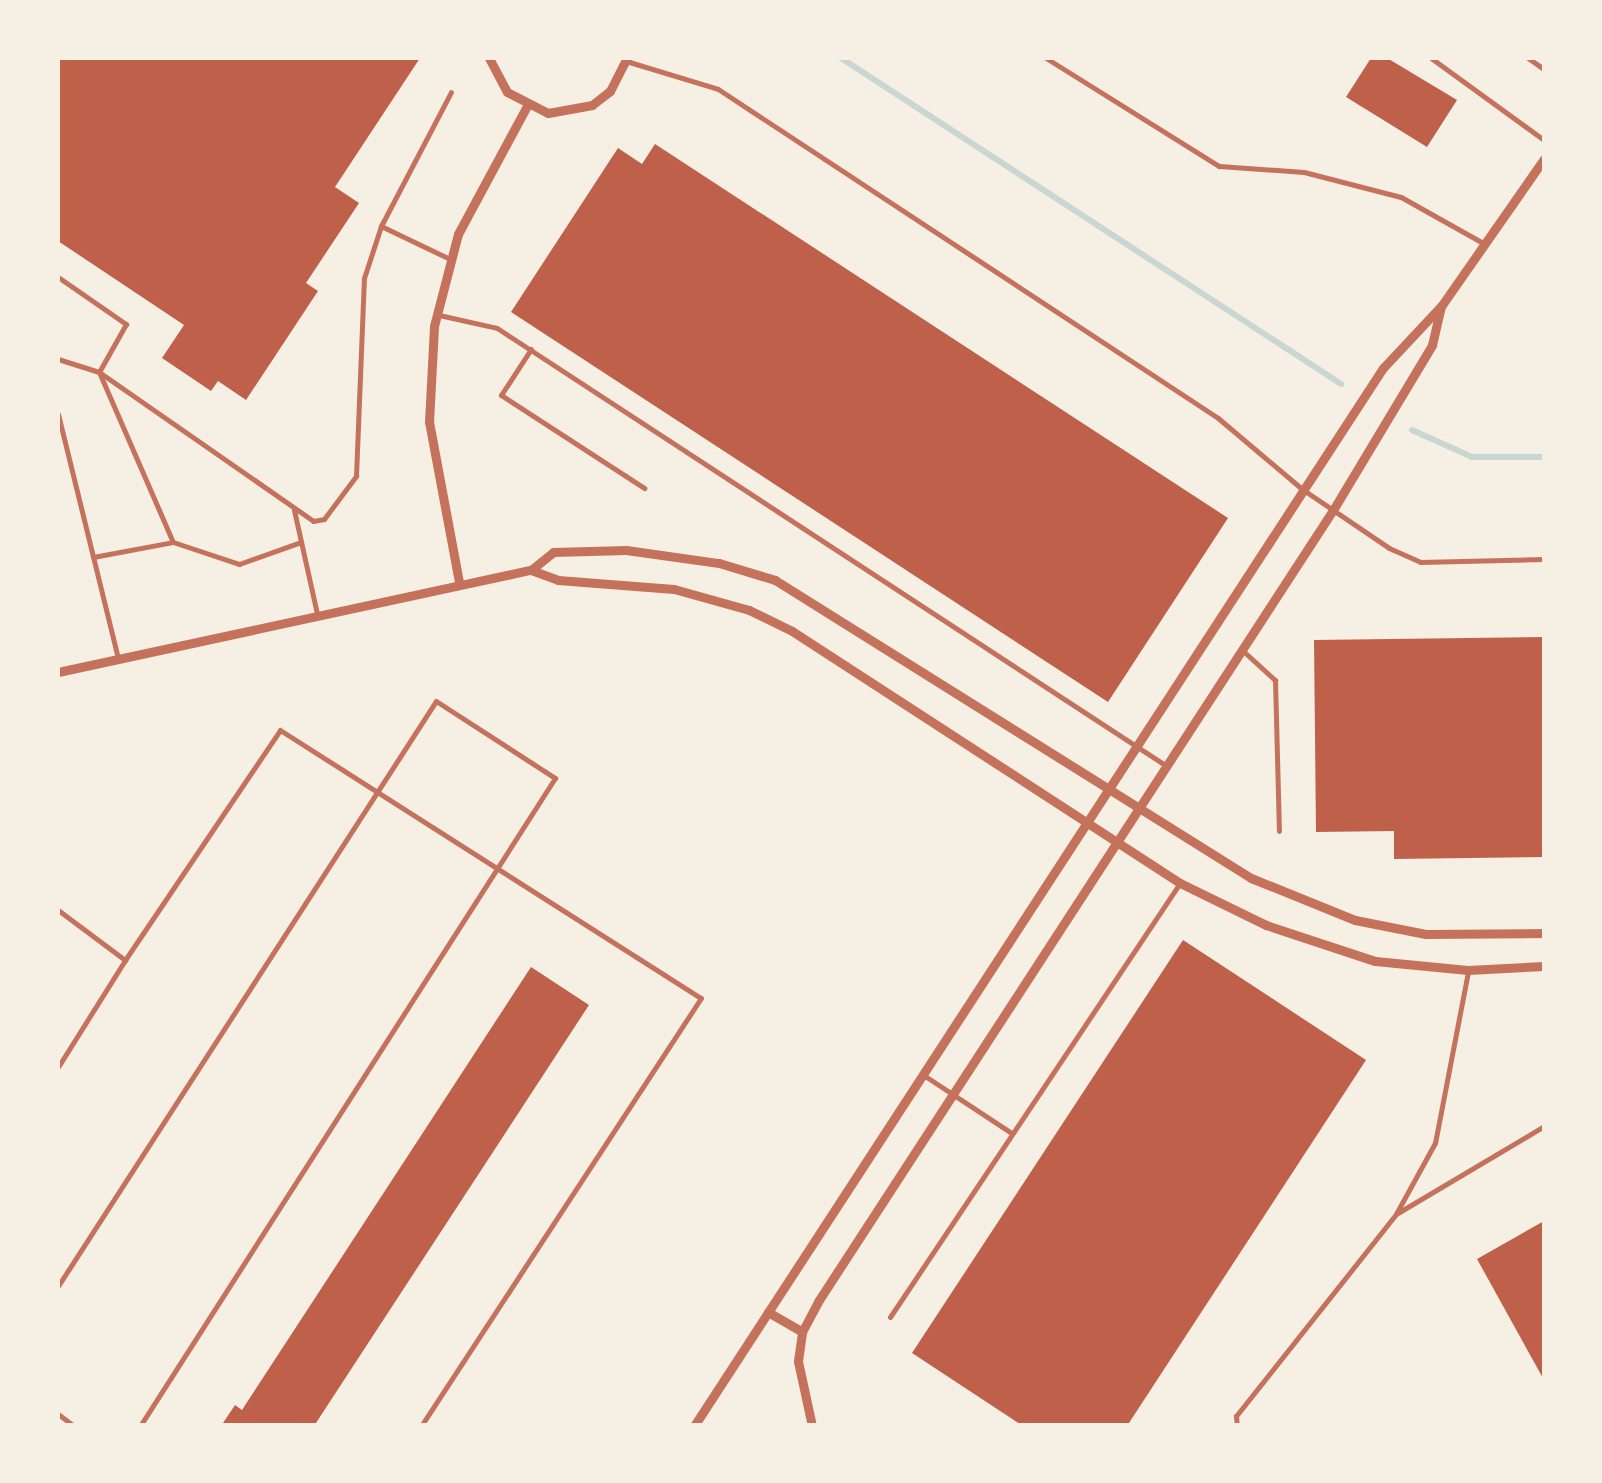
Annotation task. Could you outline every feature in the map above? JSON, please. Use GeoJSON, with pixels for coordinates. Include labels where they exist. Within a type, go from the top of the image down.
{"type":"FeatureCollection","features":[{"type":"Feature","properties":{"kind":"street"},"geometry":{"type":"LineString","coordinates":[[490,58],[507,92],[527,106],[560,113],[592,104],[610,91],[626,59]]}},
{"type":"Feature","properties":{"kind":"street"},"geometry":{"type":"LineString","coordinates":[[459,582],[428,422],[436,315],[450,259],[478,190],[527,106]]}},
{"type":"Feature","properties":{"kind":"street"},"geometry":{"type":"LineString","coordinates":[[694,1426],[1134,744],[1383,368],[1442,305],[1544,158]]}},
{"type":"Feature","properties":{"kind":"street"},"geometry":{"type":"LineString","coordinates":[[812,1426],[798,1362],[802,1332],[950,1093],[1333,510],[1432,345],[1442,305]]}},
{"type":"Feature","properties":{"kind":"street"},"geometry":{"type":"LineString","coordinates":[[58,672],[459,582],[531,570],[554,552],[626,550],[719,563],[774,580],[1108,786],[1223,863],[1354,920],[1426,934],[1544,933]]}},
{"type":"Feature","properties":{"kind":"street"},"geometry":{"type":"LineString","coordinates":[[531,570],[558,580],[674,588],[748,610],[1086,819],[1180,883],[1305,941],[1375,961],[1468,970],[1544,966]]}},
{"type":"Feature","properties":{"kind":"street"},"geometry":{"type":"LineString","coordinates":[[768,1312],[802,1332]]}},
{"type":"Feature","properties":{"kind":"lane"},"geometry":{"type":"LineString","coordinates":[[1046,58],[1218,166],[1304,172],[1401,197],[1486,245]]}},
{"type":"Feature","properties":{"kind":"lane"},"geometry":{"type":"LineString","coordinates":[[1431,58],[1544,140]]}},
{"type":"Feature","properties":{"kind":"lane"},"geometry":{"type":"LineString","coordinates":[[1528,58],[1544,69]]}},
{"type":"Feature","properties":{"kind":"lane"},"geometry":{"type":"LineString","coordinates":[[626,59],[718,89],[1218,418],[1302,489],[1420,562],[1544,560]]}},
{"type":"Feature","properties":{"kind":"lane"},"geometry":{"type":"LineString","coordinates":[[58,359],[99,372],[313,520],[324,518],[356,476],[364,278],[382,226],[451,92]]}},
{"type":"Feature","properties":{"kind":"lane"},"geometry":{"type":"LineString","coordinates":[[382,226],[450,259]]}},
{"type":"Feature","properties":{"kind":"lane"},"geometry":{"type":"LineString","coordinates":[[58,278],[126,324],[99,372]]}},
{"type":"Feature","properties":{"kind":"lane"},"geometry":{"type":"LineString","coordinates":[[436,315],[469,316],[531,350],[1166,766]]}},
{"type":"Feature","properties":{"kind":"lane"},"geometry":{"type":"LineString","coordinates":[[531,350],[502,395],[644,488]]}},
{"type":"Feature","properties":{"kind":"lane"},"geometry":{"type":"LineString","coordinates":[[99,372],[172,542]]}},
{"type":"Feature","properties":{"kind":"lane"},"geometry":{"type":"LineString","coordinates":[[58,414],[118,658]]}},
{"type":"Feature","properties":{"kind":"lane"},"geometry":{"type":"LineString","coordinates":[[294,507],[317,614]]}},
{"type":"Feature","properties":{"kind":"lane"},"geometry":{"type":"LineString","coordinates":[[93,557],[172,542],[239,564],[302,542]]}},
{"type":"Feature","properties":{"kind":"lane"},"geometry":{"type":"LineString","coordinates":[[1242,650],[1275,680],[1279,831]]}},
{"type":"Feature","properties":{"kind":"lane"},"geometry":{"type":"LineString","coordinates":[[58,1286],[436,702],[555,778],[140,1426]]}},
{"type":"Feature","properties":{"kind":"lane"},"geometry":{"type":"LineString","coordinates":[[58,1067],[280,730],[701,998],[421,1426]]}},
{"type":"Feature","properties":{"kind":"lane"},"geometry":{"type":"LineString","coordinates":[[890,1317],[1010,1132],[1180,883]]}},
{"type":"Feature","properties":{"kind":"lane"},"geometry":{"type":"LineString","coordinates":[[58,910],[126,960]]}},
{"type":"Feature","properties":{"kind":"lane"},"geometry":{"type":"LineString","coordinates":[[1237,1426],[1236,1416],[1396,1214],[1435,1143],[1468,970]]}},
{"type":"Feature","properties":{"kind":"lane"},"geometry":{"type":"LineString","coordinates":[[920,1073],[1010,1132]]}},
{"type":"Feature","properties":{"kind":"lane"},"geometry":{"type":"LineString","coordinates":[[1396,1214],[1544,1126]]}},
{"type":"Feature","properties":{"kind":"lane"},"geometry":{"type":"LineString","coordinates":[[58,1414],[74,1426]]}},
{"type":"Feature","properties":{"kind":"building"},"geometry":{"type":"Polygon","coordinates":[[[58,58],[420,58],[335,187],[359,203],[306,283],[318,291],[246,400],[218,381],[211,391],[162,358],[184,325],[58,241],[58,58]]]}},
{"type":"Feature","properties":{"kind":"building"},"geometry":{"type":"Polygon","coordinates":[[[1371,58],[1387,58],[1457,100],[1427,147],[1346,97],[1371,58]]]}},
{"type":"Feature","properties":{"kind":"building"},"geometry":{"type":"Polygon","coordinates":[[[655,144],[1228,518],[1108,702],[511,312],[618,148],[642,164],[655,144]]]}},
{"type":"Feature","properties":{"kind":"building"},"geometry":{"type":"Polygon","coordinates":[[[1544,637],[1544,857],[1394,859],[1394,831],[1316,832],[1314,640],[1544,637]]]}},
{"type":"Feature","properties":{"kind":"building"},"geometry":{"type":"Polygon","coordinates":[[[1183,940],[1366,1060],[1127,1426],[1023,1426],[912,1353],[1183,940]]]}},
{"type":"Feature","properties":{"kind":"building"},"geometry":{"type":"Polygon","coordinates":[[[531,967],[589,1005],[314,1426],[221,1426],[235,1405],[242,1410],[531,967]]]}},
{"type":"Feature","properties":{"kind":"building"},"geometry":{"type":"Polygon","coordinates":[[[1544,1221],[1544,1380],[1477,1259],[1544,1221]]]}},
{"type":"Feature","properties":{"kind":"waterway"},"geometry":{"type":"LineString","coordinates":[[841,58],[1341,384]]}},
{"type":"Feature","properties":{"kind":"waterway"},"geometry":{"type":"LineString","coordinates":[[1412,430],[1472,457],[1544,457]]}}]}
